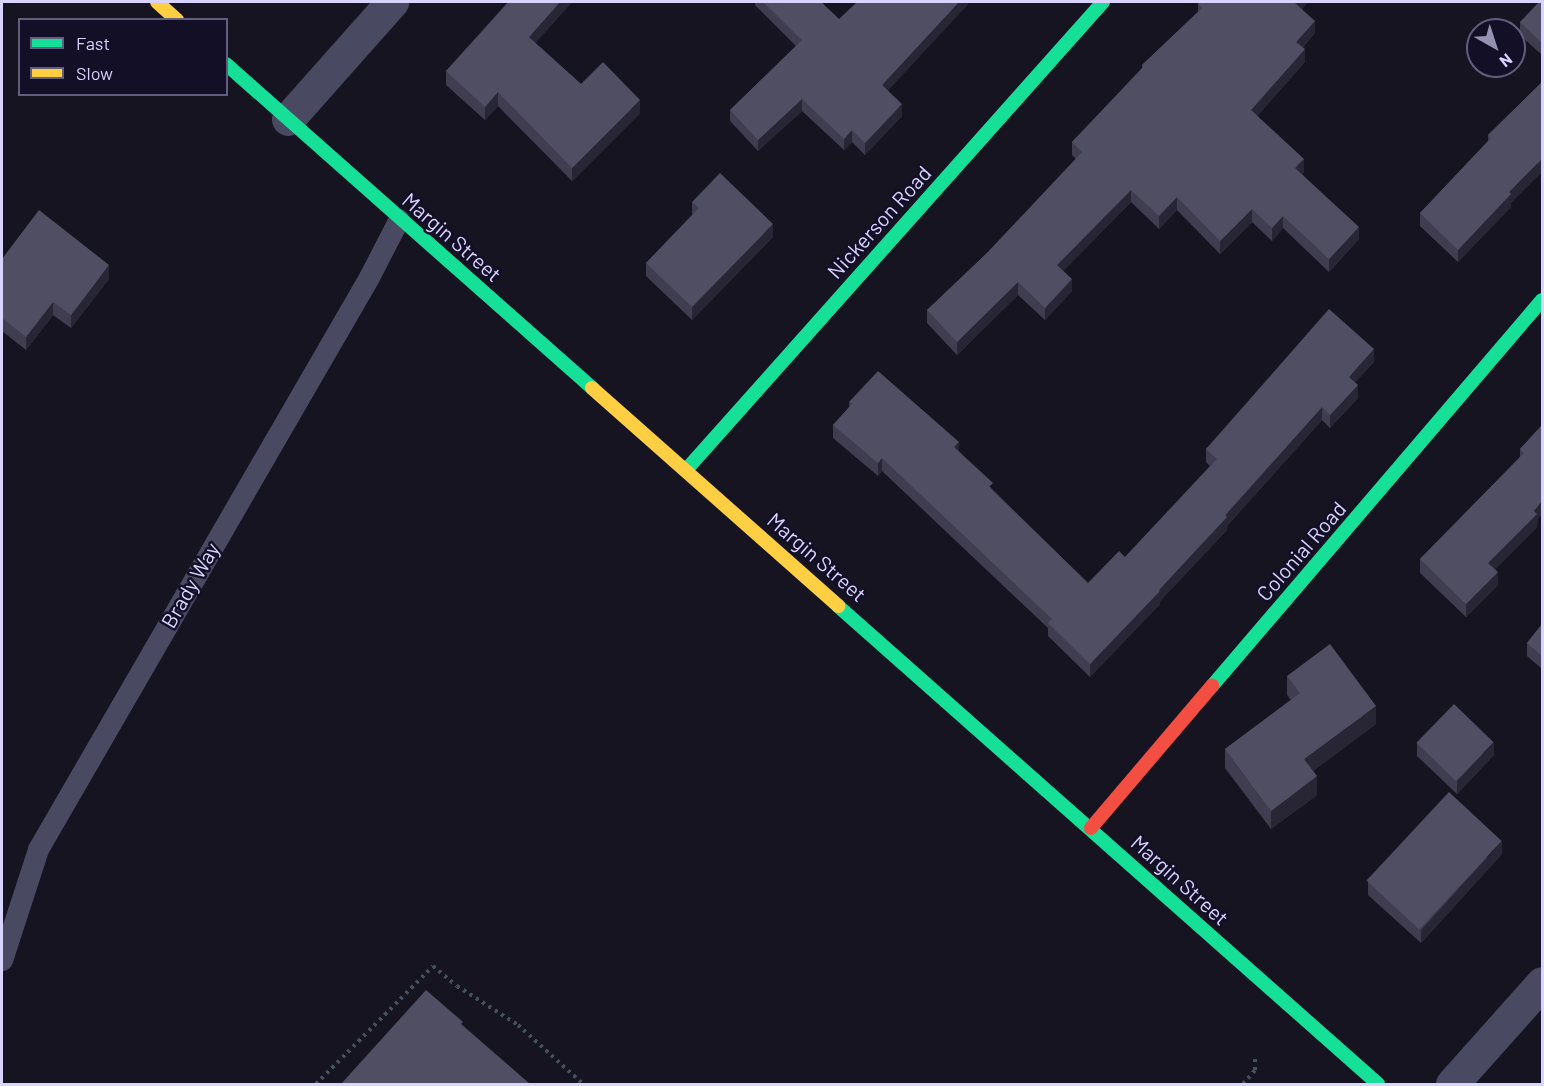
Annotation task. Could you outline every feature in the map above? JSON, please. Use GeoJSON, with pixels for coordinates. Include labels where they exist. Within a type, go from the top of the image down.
{"type":"FeatureCollection","features":[{"type":"Feature","properties":{"kind":"main road"},"geometry":{"type":"LineString","coordinates":[[157,2],[175,18]]}},
{"type":"Feature","properties":{"kind":"main road","name":"Nickerson Road"},"geometry":{"type":"LineString","coordinates":[[686,470],[1103,2]]}},
{"type":"Feature","properties":{"kind":"main road","name":"Margin Street"},"geometry":{"type":"LineString","coordinates":[[228,66],[1378,1084]]}},
{"type":"Feature","properties":{"kind":"main road","name":"Colonial Road"},"geometry":{"type":"LineString","coordinates":[[1091,828],[1542,300]]}},
{"type":"Feature","properties":{"kind":"street"},"geometry":{"type":"LineString","coordinates":[[288,119],[392,2]]}},
{"type":"Feature","properties":{"kind":"street"},"geometry":{"type":"LineString","coordinates":[[1452,1084],[1542,982]]}},
{"type":"Feature","properties":{"kind":"lane","name":"Brady Way"},"geometry":{"type":"LineString","coordinates":[[2,960],[38,849],[369,277],[399,219]]}},
{"type":"Feature","properties":{"kind":"path"},"geometry":{"type":"LineString","coordinates":[[316,1084],[433,966],[457,986],[518,1025],[583,1084]]}},
{"type":"Feature","properties":{"kind":"path"},"geometry":{"type":"LineString","coordinates":[[1243,1084],[1255,1070],[1255,1057]]}},
{"type":"Feature","properties":{"kind":"building"},"geometry":{"type":"Polygon","coordinates":[[[509,2],[560,2],[529,37],[581,84],[603,62],[640,100],[572,168],[498,92],[485,107],[446,71],[509,2]]]}},
{"type":"Feature","properties":{"kind":"building"},"geometry":{"type":"Polygon","coordinates":[[[763,2],[821,2],[839,19],[857,2],[959,2],[882,85],[902,104],[865,143],[852,130],[844,139],[802,99],[758,140],[730,110],[802,40],[763,2]]]}},
{"type":"Feature","properties":{"kind":"building"},"geometry":{"type":"Polygon","coordinates":[[[1200,2],[1297,2],[1295,3],[1315,21],[1296,42],[1305,49],[1251,110],[1304,159],[1295,168],[1359,227],[1329,259],[1283,216],[1272,228],[1252,209],[1220,241],[1177,197],[1159,216],[1131,190],[1057,265],[1072,279],[1045,308],[1018,282],[957,342],[927,310],[987,253],[1082,152],[1072,142],[1143,67],[1142,65],[1202,8],[1198,4],[1200,2]]]}},
{"type":"Feature","properties":{"kind":"building"},"geometry":{"type":"Polygon","coordinates":[[[1539,2],[1542,2],[1542,43],[1526,28],[1526,18],[1524,18],[1539,2]]]}},
{"type":"Feature","properties":{"kind":"building"},"geometry":{"type":"Polygon","coordinates":[[[1542,82],[1542,159],[1509,192],[1511,194],[1458,250],[1420,213],[1491,138],[1488,135],[1542,82]]]}},
{"type":"Feature","properties":{"kind":"building"},"geometry":{"type":"Polygon","coordinates":[[[720,173],[773,224],[692,307],[646,263],[699,208],[692,202],[720,173]]]}},
{"type":"Feature","properties":{"kind":"building"},"geometry":{"type":"Polygon","coordinates":[[[39,210],[109,265],[71,315],[53,302],[26,337],[2,318],[2,259],[39,210]]]}},
{"type":"Feature","properties":{"kind":"building"},"geometry":{"type":"Polygon","coordinates":[[[1329,309],[1374,349],[1349,377],[1358,385],[1330,415],[1322,407],[1225,515],[1227,517],[1090,664],[1048,623],[1052,619],[882,458],[878,463],[833,425],[852,404],[849,402],[878,371],[959,442],[954,447],[993,483],[989,487],[1088,583],[1119,551],[1125,557],[1217,459],[1206,449],[1329,309]]]}},
{"type":"Feature","properties":{"kind":"building"},"geometry":{"type":"Polygon","coordinates":[[[1542,425],[1542,501],[1534,511],[1537,514],[1488,563],[1498,572],[1466,604],[1420,559],[1524,453],[1520,449],[1542,425]]]}},
{"type":"Feature","properties":{"kind":"building"},"geometry":{"type":"Polygon","coordinates":[[[1542,624],[1542,656],[1527,643],[1542,624]]]}},
{"type":"Feature","properties":{"kind":"building"},"geometry":{"type":"Polygon","coordinates":[[[1330,644],[1376,706],[1304,759],[1317,776],[1271,811],[1225,749],[1300,693],[1287,676],[1330,644]]]}},
{"type":"Feature","properties":{"kind":"building"},"geometry":{"type":"Polygon","coordinates":[[[1454,704],[1494,742],[1456,781],[1416,743],[1454,704]]]}},
{"type":"Feature","properties":{"kind":"building"},"geometry":{"type":"Polygon","coordinates":[[[1449,792],[1502,841],[1419,930],[1366,880],[1449,792]]]}},
{"type":"Feature","properties":{"kind":"building"},"geometry":{"type":"Polygon","coordinates":[[[426,990],[463,1022],[461,1024],[530,1084],[341,1084],[426,990]]]}},
{"type":"Feature","properties":{"kind":"traffic: fast"},"geometry":{"type":"LineString","coordinates":[[686,470],[1103,2]]}},
{"type":"Feature","properties":{"kind":"traffic: fast"},"geometry":{"type":"LineString","coordinates":[[228,66],[592,388]]}},
{"type":"Feature","properties":{"kind":"traffic: fast"},"geometry":{"type":"LineString","coordinates":[[1212,686],[1542,300]]}},
{"type":"Feature","properties":{"kind":"traffic: fast"},"geometry":{"type":"LineString","coordinates":[[838,606],[1378,1084]]}},
{"type":"Feature","properties":{"kind":"traffic: slow"},"geometry":{"type":"LineString","coordinates":[[157,2],[175,18]]}},
{"type":"Feature","properties":{"kind":"traffic: slow"},"geometry":{"type":"LineString","coordinates":[[592,388],[838,606]]}},
{"type":"Feature","properties":{"kind":"traffic: jam"},"geometry":{"type":"LineString","coordinates":[[1091,828],[1212,686]]}}]}
